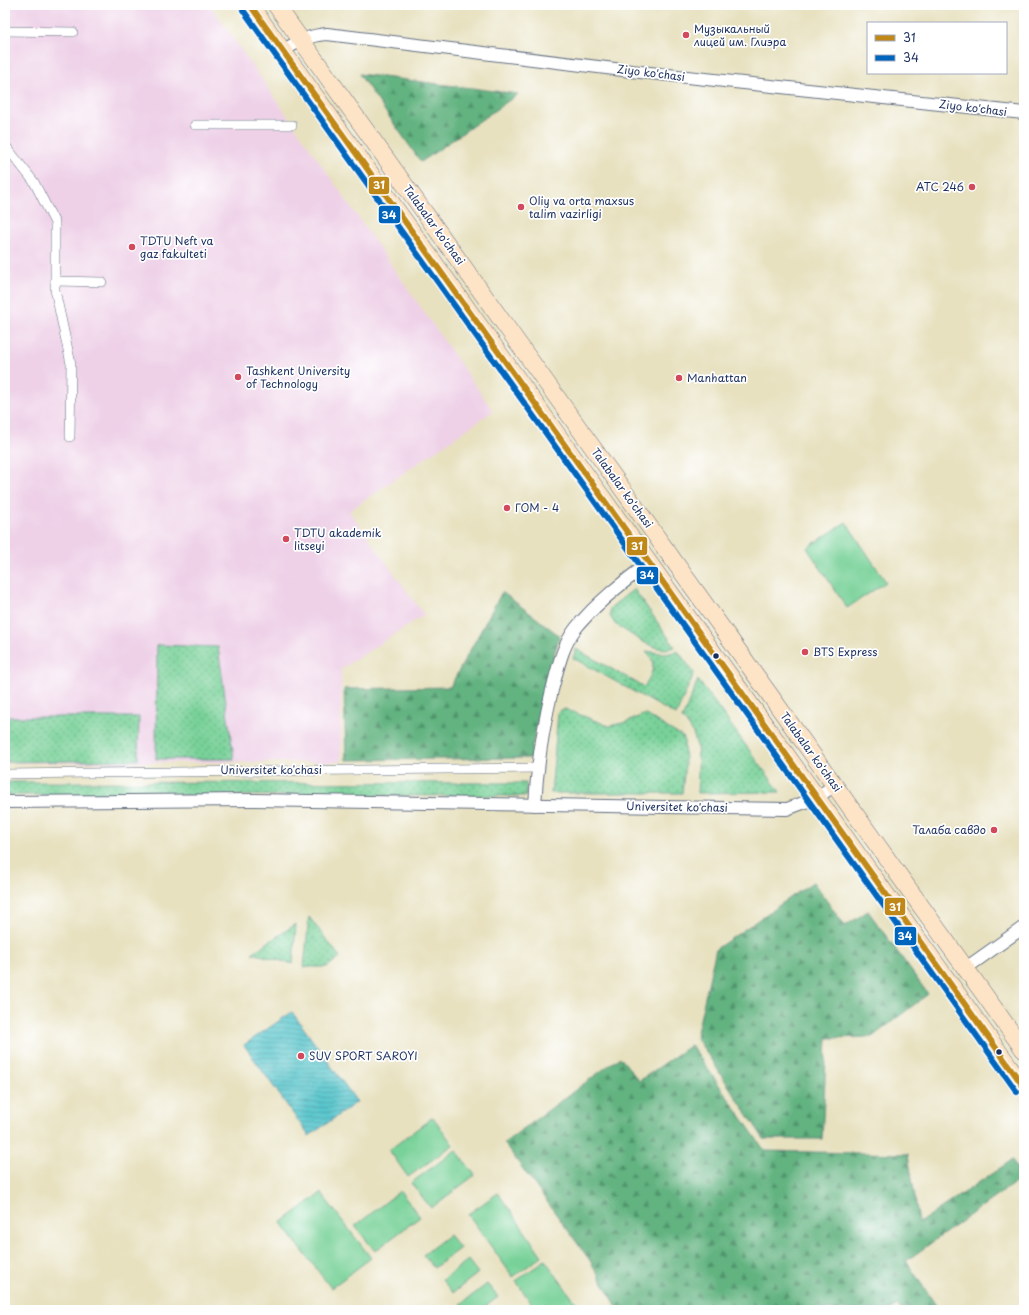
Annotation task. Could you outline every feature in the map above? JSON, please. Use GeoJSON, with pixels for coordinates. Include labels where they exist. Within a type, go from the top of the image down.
{"type":"FeatureCollection","features":[{"type":"Feature","properties":{"kind":"main road","name":"Talabalar ko'chasi"},"geometry":{"type":"LineString","coordinates":[[250,5],[545,420],[1024,1087]]}},
{"type":"Feature","properties":{"kind":"main road","name":"Talabalar ko'chasi"},"geometry":{"type":"LineString","coordinates":[[276,5],[1024,1050]]}},
{"type":"Feature","properties":{"kind":"main road"},"geometry":{"type":"LineString","coordinates":[[545,420],[564,406]]}},
{"type":"Feature","properties":{"kind":"street"},"geometry":{"type":"LineString","coordinates":[[5,31],[73,32]]}},
{"type":"Feature","properties":{"kind":"street","name":"Ziyo ko'chasi"},"geometry":{"type":"LineString","coordinates":[[282,51],[301,40],[315,35],[327,34],[631,71],[1024,113]]}},
{"type":"Feature","properties":{"kind":"street"},"geometry":{"type":"LineString","coordinates":[[195,125],[292,125]]}},
{"type":"Feature","properties":{"kind":"street"},"geometry":{"type":"LineString","coordinates":[[5,145],[34,182],[53,218],[56,230],[56,296],[71,364],[70,437]]}},
{"type":"Feature","properties":{"kind":"street"},"geometry":{"type":"LineString","coordinates":[[55,281],[102,282]]}},
{"type":"Feature","properties":{"kind":"street"},"geometry":{"type":"LineString","coordinates":[[535,805],[537,768],[544,725],[563,652],[576,629],[603,600],[629,577],[649,563]]}},
{"type":"Feature","properties":{"kind":"street","name":"Universitet ko'chasi"},"geometry":{"type":"LineString","coordinates":[[5,774],[537,768]]}},
{"type":"Feature","properties":{"kind":"street","name":"Universitet ko'chasi"},"geometry":{"type":"LineString","coordinates":[[5,802],[254,800],[787,809],[816,798],[834,785]]}},
{"type":"Feature","properties":{"kind":"street"},"geometry":{"type":"LineString","coordinates":[[966,968],[1024,927]]}},
{"type":"Feature","properties":{"kind":"shaded area"},"geometry":{"type":"Polygon","coordinates":[[[5,5],[210,5],[493,411],[349,511],[424,615],[341,669],[341,762],[5,763],[5,5]]]}},
{"type":"Feature","properties":{"kind":"green space"},"geometry":{"type":"Polygon","coordinates":[[[359,74],[518,94],[421,162],[359,74]]]}},
{"type":"Feature","properties":{"kind":"green space"},"geometry":{"type":"Polygon","coordinates":[[[846,522],[886,582],[847,608],[807,548],[846,522]]]}},
{"type":"Feature","properties":{"kind":"green space"},"geometry":{"type":"Polygon","coordinates":[[[634,589],[675,647],[667,649],[652,646],[636,638],[615,624],[610,616],[610,608],[634,589]]]}},
{"type":"Feature","properties":{"kind":"green space"},"geometry":{"type":"Polygon","coordinates":[[[502,592],[560,636],[546,679],[530,758],[346,760],[344,689],[450,687],[502,592]]]}},
{"type":"Feature","properties":{"kind":"green space"},"geometry":{"type":"Polygon","coordinates":[[[157,645],[218,647],[234,759],[156,759],[157,645]]]}},
{"type":"Feature","properties":{"kind":"green space"},"geometry":{"type":"Polygon","coordinates":[[[576,649],[644,687],[651,673],[653,664],[650,655],[646,651],[666,654],[678,651],[694,673],[676,715],[573,658],[576,649]]]}},
{"type":"Feature","properties":{"kind":"green space"},"geometry":{"type":"Polygon","coordinates":[[[698,680],[780,792],[697,793],[698,754],[696,744],[689,726],[682,719],[698,680]]]}},
{"type":"Feature","properties":{"kind":"green space"},"geometry":{"type":"Polygon","coordinates":[[[565,709],[609,726],[627,722],[645,714],[684,738],[685,765],[682,793],[551,793],[558,713],[565,709]]]}},
{"type":"Feature","properties":{"kind":"green space"},"geometry":{"type":"Polygon","coordinates":[[[5,717],[139,717],[138,760],[5,762],[5,717]]]}},
{"type":"Feature","properties":{"kind":"green space"},"geometry":{"type":"Polygon","coordinates":[[[5,782],[526,783],[526,796],[5,795],[5,782]]]}},
{"type":"Feature","properties":{"kind":"green space"},"geometry":{"type":"Polygon","coordinates":[[[813,882],[845,926],[868,911],[928,994],[872,1037],[827,1038],[822,1139],[764,1139],[696,1037],[716,949],[813,882]]]}},
{"type":"Feature","properties":{"kind":"green space"},"geometry":{"type":"Polygon","coordinates":[[[309,917],[340,957],[327,967],[304,967],[309,917]]]}},
{"type":"Feature","properties":{"kind":"green space"},"geometry":{"type":"Polygon","coordinates":[[[296,924],[293,964],[252,953],[296,924]]]}},
{"type":"Feature","properties":{"kind":"green space"},"geometry":{"type":"Polygon","coordinates":[[[691,1045],[765,1151],[908,1154],[919,1223],[1012,1160],[1023,1177],[906,1261],[939,1310],[901,1310],[897,1305],[889,1310],[619,1310],[589,1259],[504,1143],[620,1057],[639,1081],[691,1045]]]}},
{"type":"Feature","properties":{"kind":"green space"},"geometry":{"type":"Polygon","coordinates":[[[433,1117],[453,1145],[408,1177],[389,1150],[433,1117]]]}},
{"type":"Feature","properties":{"kind":"green space"},"geometry":{"type":"Polygon","coordinates":[[[456,1150],[475,1175],[431,1208],[411,1183],[456,1150]]]}},
{"type":"Feature","properties":{"kind":"green space"},"geometry":{"type":"Polygon","coordinates":[[[400,1191],[420,1217],[375,1251],[355,1226],[400,1191]]]}},
{"type":"Feature","properties":{"kind":"green space"},"geometry":{"type":"Polygon","coordinates":[[[321,1193],[371,1258],[331,1288],[281,1223],[321,1193]]]}},
{"type":"Feature","properties":{"kind":"green space"},"geometry":{"type":"Polygon","coordinates":[[[498,1193],[542,1256],[513,1277],[468,1214],[498,1193]]]}},
{"type":"Feature","properties":{"kind":"green space"},"geometry":{"type":"Polygon","coordinates":[[[449,1235],[460,1248],[434,1268],[423,1255],[449,1235]]]}},
{"type":"Feature","properties":{"kind":"green space"},"geometry":{"type":"Polygon","coordinates":[[[468,1260],[478,1273],[453,1293],[442,1280],[468,1260]]]}},
{"type":"Feature","properties":{"kind":"green space"},"geometry":{"type":"Polygon","coordinates":[[[545,1260],[581,1310],[536,1310],[516,1281],[545,1260]]]}},
{"type":"Feature","properties":{"kind":"green space"},"geometry":{"type":"Polygon","coordinates":[[[487,1284],[498,1297],[481,1310],[466,1310],[461,1304],[487,1284]]]}},
{"type":"Feature","properties":{"kind":"water"},"geometry":{"type":"Polygon","coordinates":[[[292,1012],[357,1102],[309,1136],[244,1045],[292,1012]]]}},
{"type":"Feature","properties":{"kind":"transit line","name":"31"},"geometry":{"type":"LineString","coordinates":[[250,5],[1024,1087]]}},
{"type":"Feature","properties":{"kind":"transit line","name":"34"},"geometry":{"type":"LineString","coordinates":[[243,10],[1017,1092]]}},
{"type":"Feature","properties":{"kind":"place","name":"Музыкальный лицей им. Глиэра"},"geometry":{"type":"Point","coordinates":[686,35]}},
{"type":"Feature","properties":{"kind":"place","name":"АТС 246"},"geometry":{"type":"Point","coordinates":[972,187]}},
{"type":"Feature","properties":{"kind":"place","name":"Oliy va orta maxsus talim vazirligi"},"geometry":{"type":"Point","coordinates":[521,207]}},
{"type":"Feature","properties":{"kind":"place","name":"TDTU Neft va gaz fakulteti"},"geometry":{"type":"Point","coordinates":[132,247]}},
{"type":"Feature","properties":{"kind":"place","name":"Tashkent University of Technology"},"geometry":{"type":"Point","coordinates":[238,377]}},
{"type":"Feature","properties":{"kind":"place","name":"Manhattan"},"geometry":{"type":"Point","coordinates":[679,378]}},
{"type":"Feature","properties":{"kind":"place","name":"ГОМ - 4"},"geometry":{"type":"Point","coordinates":[507,508]}},
{"type":"Feature","properties":{"kind":"place","name":"TDTU akademik litseyi"},"geometry":{"type":"Point","coordinates":[286,539]}},
{"type":"Feature","properties":{"kind":"place","name":"BTS Express"},"geometry":{"type":"Point","coordinates":[805,652]}},
{"type":"Feature","properties":{"kind":"place","name":"Талаба савдо"},"geometry":{"type":"Point","coordinates":[994,830]}},
{"type":"Feature","properties":{"kind":"place","name":"SUV SPORT SAROYI"},"geometry":{"type":"Point","coordinates":[301,1056]}}]}
